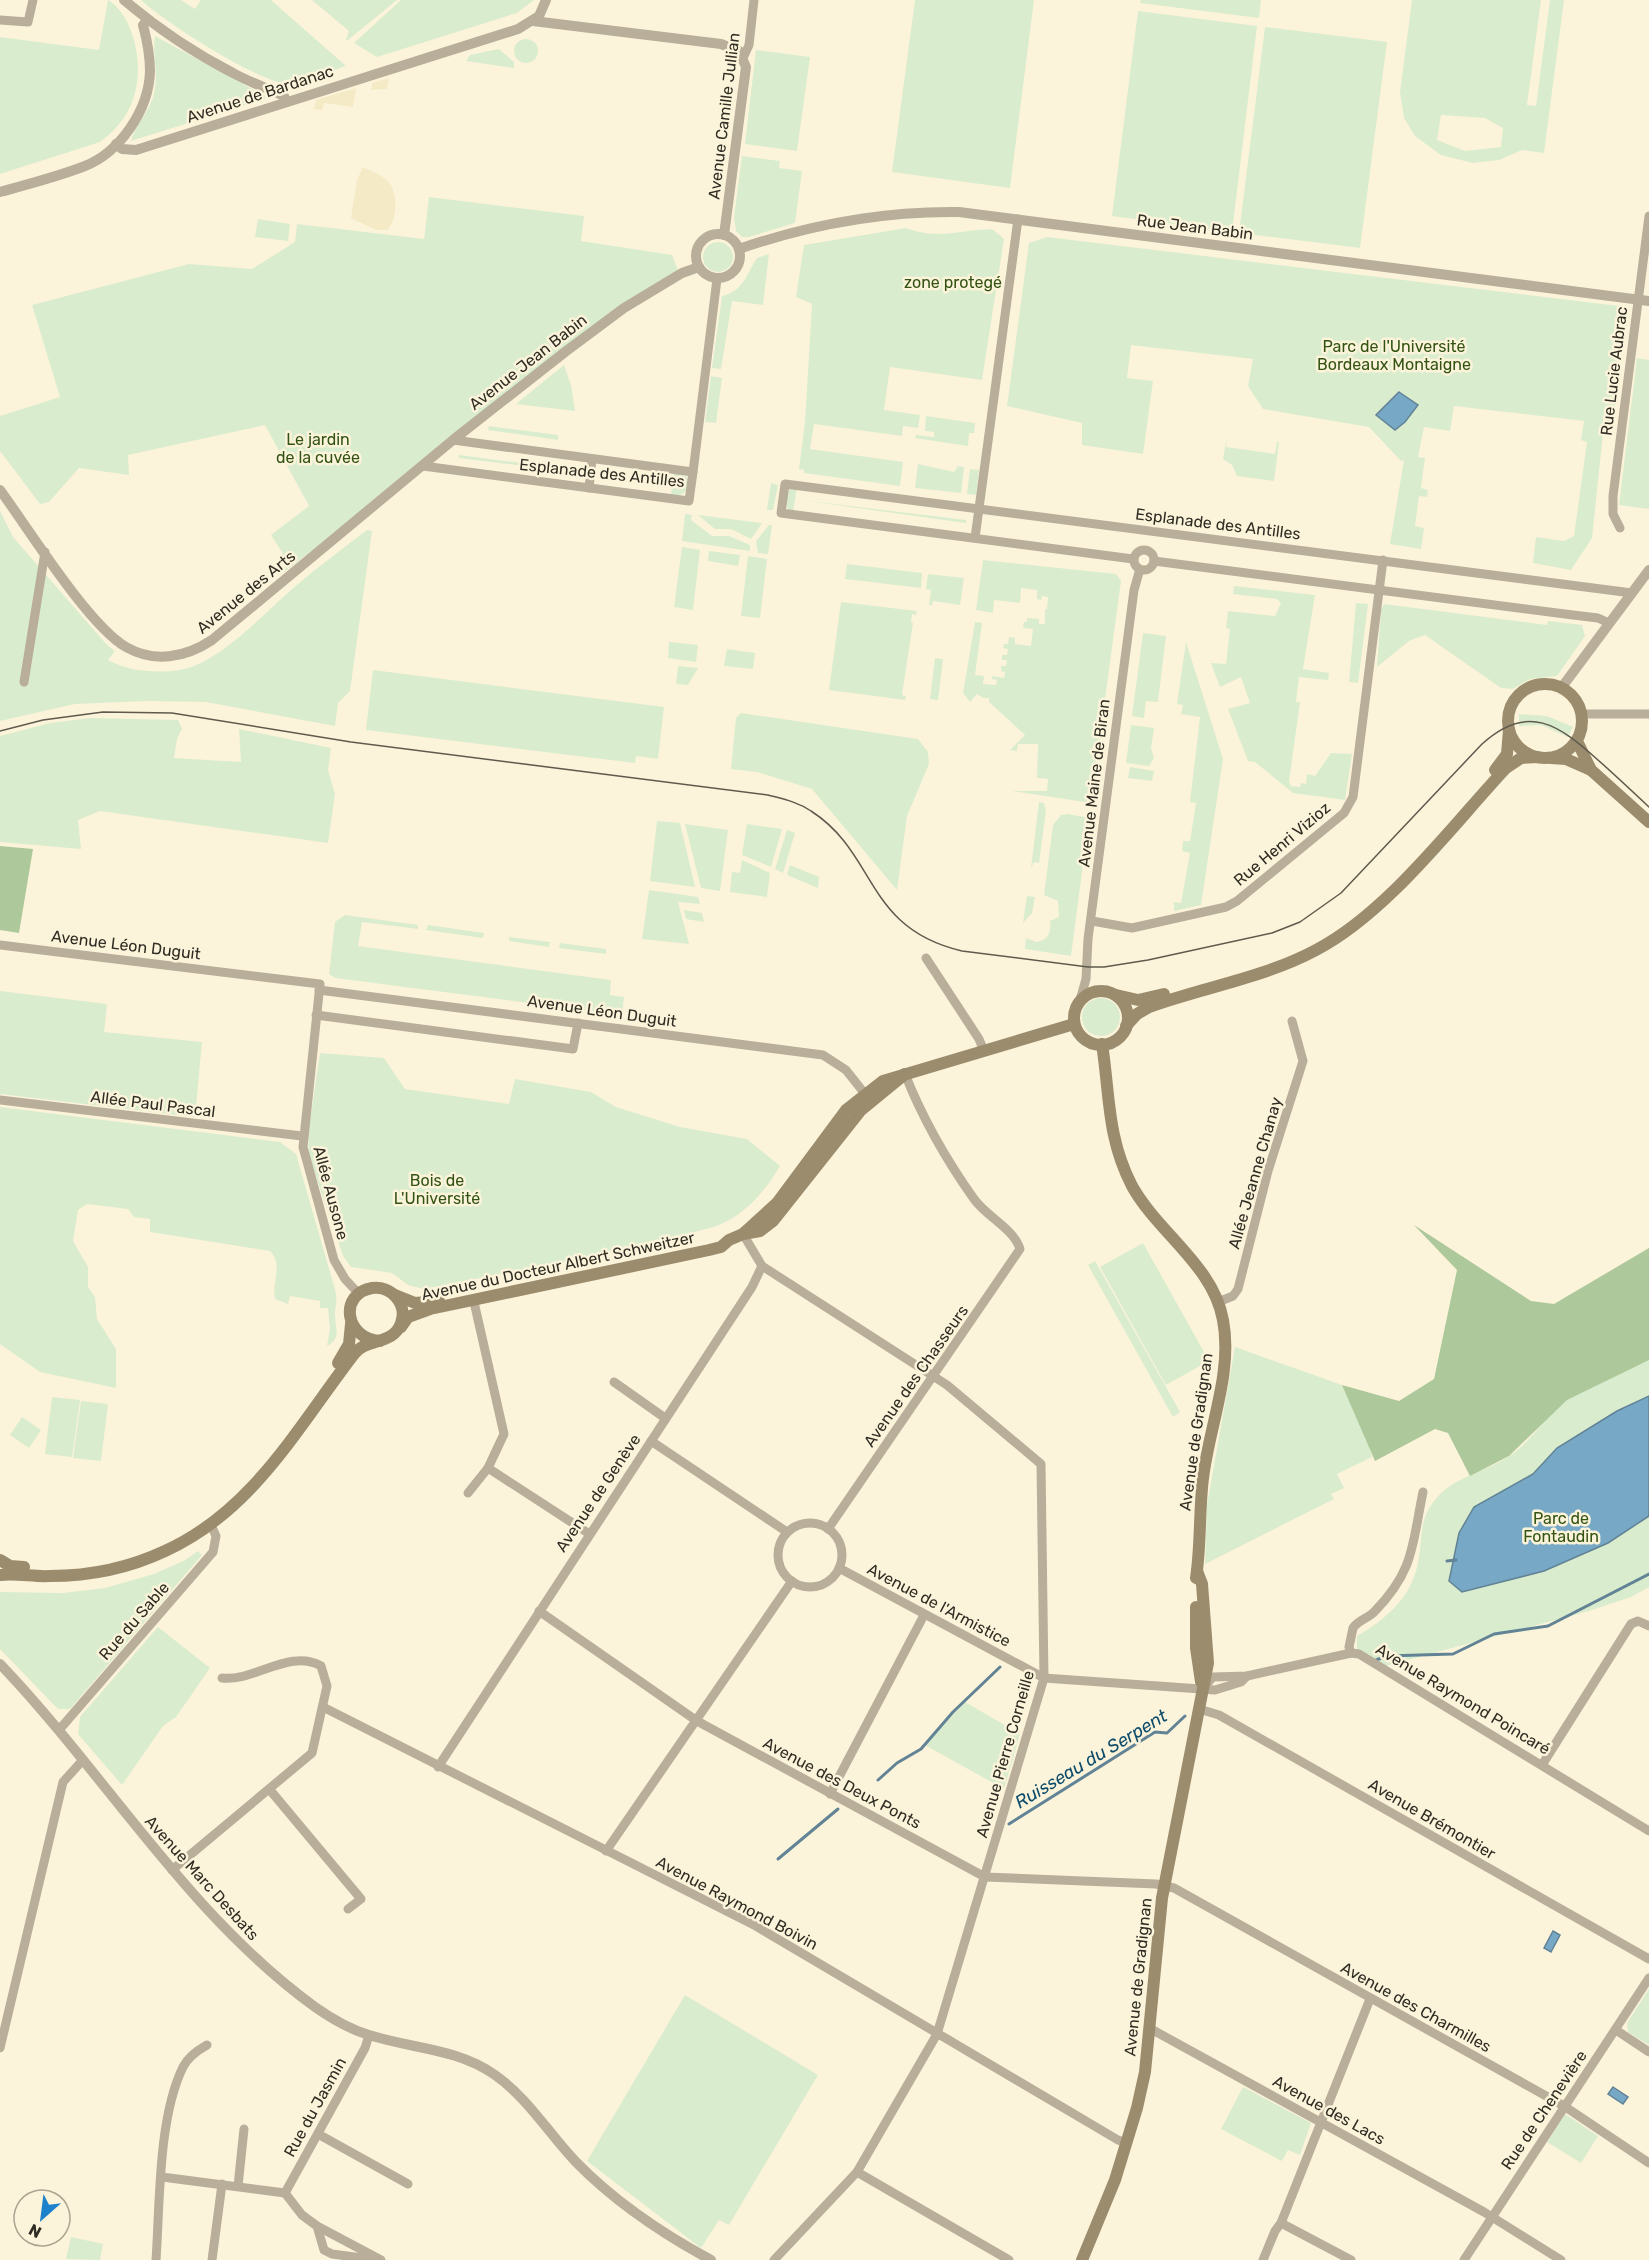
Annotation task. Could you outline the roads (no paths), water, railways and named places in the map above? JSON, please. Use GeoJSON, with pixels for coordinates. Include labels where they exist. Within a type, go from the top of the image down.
{"type":"FeatureCollection","features":[{"type":"Feature","properties":{"kind":"main road"},"geometry":{"type":"LineString","coordinates":[[1509,730],[1520,748],[1544,757],[1569,749],[1576,741],[1582,724],[1582,714],[1575,698],[1562,687],[1539,684],[1519,694],[1509,711],[1507,754],[1500,765],[1377,898],[1334,932],[1258,968],[1146,999],[1131,999],[1101,991],[1086,995],[1080,1000],[1074,1016],[1074,1024],[1082,1037],[1102,1044],[1117,1039],[1137,1014],[1149,1007],[1289,963],[1339,937],[1386,898],[1506,768],[1521,758],[1566,759],[1591,770],[1649,822]]}},
{"type":"Feature","properties":{"kind":"main road"},"geometry":{"type":"LineString","coordinates":[[1576,741],[1591,770]]}},
{"type":"Feature","properties":{"kind":"main road"},"geometry":{"type":"LineString","coordinates":[[1116,995],[1126,1009],[1126,1026]]}},
{"type":"Feature","properties":{"kind":"main road","name":"Avenue du Docteur Albert Schweitzer"},"geometry":{"type":"LineString","coordinates":[[743,1234],[777,1203],[846,1110],[884,1081],[1074,1024]]}},
{"type":"Feature","properties":{"kind":"main road","name":"Avenue de Gradignan"},"geometry":{"type":"LineString","coordinates":[[1082,2260],[1115,2180],[1145,2072],[1164,1885],[1202,1689],[1196,1648],[1195,1591],[1203,1476],[1224,1360],[1223,1320],[1218,1302],[1202,1273],[1134,1188],[1123,1167],[1108,1115],[1102,1044]]}},
{"type":"Feature","properties":{"kind":"main road","name":"Avenue du Docteur Albert Schweitzer"},"geometry":{"type":"LineString","coordinates":[[398,1330],[408,1317],[417,1313],[709,1250],[721,1247],[729,1240],[743,1234],[760,1231],[772,1221],[861,1110],[904,1074]]}},
{"type":"Feature","properties":{"kind":"main road","name":"Avenue du Docteur Albert Schweitzer"},"geometry":{"type":"LineString","coordinates":[[394,1294],[415,1303],[472,1296],[718,1239],[729,1240]]}},
{"type":"Feature","properties":{"kind":"main road"},"geometry":{"type":"LineString","coordinates":[[0,1560],[10,1566],[49,1569],[107,1563],[160,1546],[208,1520],[237,1495],[279,1448],[346,1351],[351,1337],[351,1307],[359,1294],[373,1288],[394,1294],[402,1308],[403,1316],[398,1330],[380,1341],[357,1350],[264,1476],[242,1500],[212,1525],[163,1552],[109,1570],[59,1576],[0,1575]]}},
{"type":"Feature","properties":{"kind":"main road"},"geometry":{"type":"LineString","coordinates":[[351,1323],[362,1337],[380,1341]]}},
{"type":"Feature","properties":{"kind":"street"},"geometry":{"type":"LineString","coordinates":[[0,20],[28,22],[33,0]]}},
{"type":"Feature","properties":{"kind":"street"},"geometry":{"type":"LineString","coordinates":[[124,0],[147,20],[233,73],[284,96],[286,102]]}},
{"type":"Feature","properties":{"kind":"street"},"geometry":{"type":"LineString","coordinates":[[533,21],[542,10],[546,0]]}},
{"type":"Feature","properties":{"kind":"street","name":"Avenue Camille Jullian"},"geometry":{"type":"LineString","coordinates":[[724,235],[746,66],[744,56],[749,45],[754,0]]}},
{"type":"Feature","properties":{"kind":"street"},"geometry":{"type":"LineString","coordinates":[[0,192],[84,166],[103,156],[116,144],[132,124],[148,87],[149,56],[143,25],[147,20]]}},
{"type":"Feature","properties":{"kind":"street"},"geometry":{"type":"LineString","coordinates":[[533,21],[721,44],[740,51],[744,56]]}},
{"type":"Feature","properties":{"kind":"street","name":"Avenue de Bardanac"},"geometry":{"type":"LineString","coordinates":[[116,144],[122,149],[136,150],[518,29],[533,21]]}},
{"type":"Feature","properties":{"kind":"street","name":"Rue Jean Babin"},"geometry":{"type":"LineString","coordinates":[[739,249],[800,230],[875,215],[959,212],[1643,300]]}},
{"type":"Feature","properties":{"kind":"street","name":"Rue Lucie Aubrac"},"geometry":{"type":"LineString","coordinates":[[1620,528],[1613,514],[1613,496],[1643,300],[1649,216]]}},
{"type":"Feature","properties":{"kind":"street"},"geometry":{"type":"LineString","coordinates":[[1018,219],[975,538],[1133,559],[1140,569],[1148,569],[1154,561]]}},
{"type":"Feature","properties":{"kind":"street"},"geometry":{"type":"LineString","coordinates":[[724,235],[739,249],[740,256],[736,270],[724,278],[710,277],[699,267],[696,255],[701,243],[711,236],[724,235]]}},
{"type":"Feature","properties":{"kind":"street","name":"Avenue Jean Babin"},"geometry":{"type":"LineString","coordinates":[[387,496],[453,440],[624,308],[682,273],[699,267]]}},
{"type":"Feature","properties":{"kind":"street"},"geometry":{"type":"LineString","coordinates":[[693,472],[717,279]]}},
{"type":"Feature","properties":{"kind":"street","name":"Esplanade des Antilles"},"geometry":{"type":"LineString","coordinates":[[423,466],[689,501],[693,472],[453,440]]}},
{"type":"Feature","properties":{"kind":"street"},"geometry":{"type":"LineString","coordinates":[[589,488],[592,459]]}},
{"type":"Feature","properties":{"kind":"street","name":"Esplanade des Antilles"},"geometry":{"type":"LineString","coordinates":[[975,538],[781,513],[784,487],[785,484],[979,508],[1632,593]]}},
{"type":"Feature","properties":{"kind":"street","name":"Avenue des Arts"},"geometry":{"type":"LineString","coordinates":[[0,490],[76,596],[112,637],[140,653],[175,656],[193,651],[212,640],[387,496]]}},
{"type":"Feature","properties":{"kind":"street"},"geometry":{"type":"LineString","coordinates":[[1142,549],[1144,530]]}},
{"type":"Feature","properties":{"kind":"street"},"geometry":{"type":"LineString","coordinates":[[1133,559],[1136,552],[1142,549],[1151,552],[1154,561]]}},
{"type":"Feature","properties":{"kind":"street"},"geometry":{"type":"LineString","coordinates":[[24,682],[45,552]]}},
{"type":"Feature","properties":{"kind":"street","name":"Rue Henri Vizioz"},"geometry":{"type":"LineString","coordinates":[[1092,921],[1132,928],[1226,907],[1237,901],[1344,813],[1353,797],[1383,560]]}},
{"type":"Feature","properties":{"kind":"street"},"geometry":{"type":"LineString","coordinates":[[1154,561],[1598,618],[1609,624]]}},
{"type":"Feature","properties":{"kind":"street","name":"Avenue Maine de Biran"},"geometry":{"type":"LineString","coordinates":[[1080,1000],[1086,979],[1088,939],[1134,590],[1140,569]]}},
{"type":"Feature","properties":{"kind":"street"},"geometry":{"type":"LineString","coordinates":[[1562,687],[1649,570]]}},
{"type":"Feature","properties":{"kind":"street"},"geometry":{"type":"LineString","coordinates":[[1582,714],[1649,714]]}},
{"type":"Feature","properties":{"kind":"street","name":"Avenue Léon Duguit"},"geometry":{"type":"LineString","coordinates":[[0,945],[823,1055],[846,1070],[865,1094]]}},
{"type":"Feature","properties":{"kind":"street"},"geometry":{"type":"LineString","coordinates":[[926,958],[979,1039],[984,1051]]}},
{"type":"Feature","properties":{"kind":"street","name":"Allée Ausone"},"geometry":{"type":"LineString","coordinates":[[320,987],[302,1136],[309,1174],[334,1260],[345,1279],[359,1294]]}},
{"type":"Feature","properties":{"kind":"street"},"geometry":{"type":"LineString","coordinates":[[316,1015],[573,1049],[578,1023]]}},
{"type":"Feature","properties":{"kind":"street","name":"Allée Jeanne Chanay"},"geometry":{"type":"LineString","coordinates":[[1218,1302],[1233,1296],[1238,1289],[1268,1171],[1303,1060],[1292,1021]]}},
{"type":"Feature","properties":{"kind":"street","name":"Avenue des Chasseurs"},"geometry":{"type":"LineString","coordinates":[[828,1529],[1017,1257],[1020,1249],[1017,1239],[976,1201],[950,1162],[904,1074]]}},
{"type":"Feature","properties":{"kind":"street","name":"Allée Paul Pascal"},"geometry":{"type":"LineString","coordinates":[[0,1100],[302,1136]]}},
{"type":"Feature","properties":{"kind":"street"},"geometry":{"type":"LineString","coordinates":[[743,1234],[762,1266]]}},
{"type":"Feature","properties":{"kind":"street","name":"Avenue Pierre Corneille"},"geometry":{"type":"LineString","coordinates":[[762,1266],[947,1385],[1041,1464],[1044,1678],[937,2034],[857,2172],[774,2260]]}},
{"type":"Feature","properties":{"kind":"street","name":"Avenue de Genève"},"geometry":{"type":"LineString","coordinates":[[438,1767],[588,1533],[752,1287],[762,1266]]}},
{"type":"Feature","properties":{"kind":"street"},"geometry":{"type":"LineString","coordinates":[[468,1492],[488,1468],[504,1434],[474,1302]]}},
{"type":"Feature","properties":{"kind":"street"},"geometry":{"type":"LineString","coordinates":[[614,1382],[665,1418]]}},
{"type":"Feature","properties":{"kind":"street"},"geometry":{"type":"LineString","coordinates":[[651,1441],[787,1532]]}},
{"type":"Feature","properties":{"kind":"street"},"geometry":{"type":"LineString","coordinates":[[488,1468],[588,1533]]}},
{"type":"Feature","properties":{"kind":"street"},"geometry":{"type":"LineString","coordinates":[[1351,1653],[1349,1647],[1353,1628],[1373,1613],[1397,1585],[1410,1562],[1423,1492]]}},
{"type":"Feature","properties":{"kind":"street"},"geometry":{"type":"LineString","coordinates":[[805,1523],[819,1524],[828,1529],[841,1546],[839,1568],[831,1579],[821,1584],[802,1586],[792,1581],[781,1568],[778,1558],[781,1542],[787,1532],[805,1523]]}},
{"type":"Feature","properties":{"kind":"street","name":"Rue du Sable"},"geometry":{"type":"LineString","coordinates":[[59,1730],[213,1552],[216,1536],[212,1525]]}},
{"type":"Feature","properties":{"kind":"street","name":"Avenue de l'Armistice"},"geometry":{"type":"LineString","coordinates":[[839,1568],[1044,1678],[1202,1689]]}},
{"type":"Feature","properties":{"kind":"street"},"geometry":{"type":"LineString","coordinates":[[606,1851],[792,1581]]}},
{"type":"Feature","properties":{"kind":"street","name":"Avenue des Deux Ponts"},"geometry":{"type":"LineString","coordinates":[[539,1611],[697,1721],[986,1877],[1164,1885]]}},
{"type":"Feature","properties":{"kind":"street"},"geometry":{"type":"LineString","coordinates":[[830,1794],[924,1615]]}},
{"type":"Feature","properties":{"kind":"street"},"geometry":{"type":"LineString","coordinates":[[1542,1765],[1630,1623],[1638,1621],[1649,1626]]}},
{"type":"Feature","properties":{"kind":"street","name":"Avenue Raymond Poincaré"},"geometry":{"type":"LineString","coordinates":[[1202,1689],[1213,1677],[1247,1676],[1351,1653],[1367,1657],[1649,1831]]}},
{"type":"Feature","properties":{"kind":"street"},"geometry":{"type":"LineString","coordinates":[[172,1869],[312,1753],[323,1707],[326,1678],[324,1671],[315,1663],[300,1660],[234,1679],[222,1678]]}},
{"type":"Feature","properties":{"kind":"street","name":"Avenue Marc Desbats"},"geometry":{"type":"LineString","coordinates":[[0,1664],[59,1730],[82,1761],[220,1925],[282,1981],[331,2018],[369,2036],[457,2054],[496,2076],[534,2113],[589,2175],[674,2240],[711,2260]]}},
{"type":"Feature","properties":{"kind":"street","name":"Avenue Raymond Boivin"},"geometry":{"type":"LineString","coordinates":[[323,1707],[753,1925],[1127,2143]]}},
{"type":"Feature","properties":{"kind":"street","name":"Avenue Brémontier"},"geometry":{"type":"LineString","coordinates":[[1199,1709],[1219,1715],[1649,1959]]}},
{"type":"Feature","properties":{"kind":"street"},"geometry":{"type":"LineString","coordinates":[[0,2048],[63,1782],[82,1761]]}},
{"type":"Feature","properties":{"kind":"street"},"geometry":{"type":"LineString","coordinates":[[270,1790],[360,1899],[348,1909]]}},
{"type":"Feature","properties":{"kind":"street","name":"Avenue des Charmilles"},"geometry":{"type":"LineString","coordinates":[[1164,1885],[1174,1888],[1564,2106],[1649,2163]]}},
{"type":"Feature","properties":{"kind":"street","name":"Rue de Chenevière"},"geometry":{"type":"LineString","coordinates":[[1464,2260],[1649,1978]]}},
{"type":"Feature","properties":{"kind":"street"},"geometry":{"type":"LineString","coordinates":[[1263,2260],[1281,2223],[1370,1999]]}},
{"type":"Feature","properties":{"kind":"street","name":"Avenue des Lacs"},"geometry":{"type":"LineString","coordinates":[[1151,2030],[1320,2122],[1561,2260]]}},
{"type":"Feature","properties":{"kind":"street"},"geometry":{"type":"LineString","coordinates":[[1616,2030],[1649,2052]]}},
{"type":"Feature","properties":{"kind":"street","name":"Rue du Jasmin"},"geometry":{"type":"LineString","coordinates":[[285,2193],[365,2048],[369,2036]]}},
{"type":"Feature","properties":{"kind":"street"},"geometry":{"type":"LineString","coordinates":[[156,2260],[167,2119],[183,2067],[189,2058],[207,2045]]}},
{"type":"Feature","properties":{"kind":"street"},"geometry":{"type":"LineString","coordinates":[[238,2186],[244,2129]]}},
{"type":"Feature","properties":{"kind":"street"},"geometry":{"type":"LineString","coordinates":[[318,2134],[408,2184]]}},
{"type":"Feature","properties":{"kind":"street"},"geometry":{"type":"LineString","coordinates":[[857,2172],[1009,2260]]}},
{"type":"Feature","properties":{"kind":"street"},"geometry":{"type":"LineString","coordinates":[[162,2177],[285,2193],[302,2214],[317,2226],[379,2260]]}},
{"type":"Feature","properties":{"kind":"street"},"geometry":{"type":"LineString","coordinates":[[212,2260],[222,2184]]}},
{"type":"Feature","properties":{"kind":"street"},"geometry":{"type":"LineString","coordinates":[[1281,2223],[1351,2260]]}},
{"type":"Feature","properties":{"kind":"street"},"geometry":{"type":"LineString","coordinates":[[317,2226],[324,2250],[332,2254],[379,2260]]}},
{"type":"Feature","properties":{"kind":"water"},"geometry":{"type":"Polygon","coordinates":[[[1399,392],[1418,405],[1405,422],[1395,430],[1376,415],[1399,392]]]}},
{"type":"Feature","properties":{"kind":"water"},"geometry":{"type":"Polygon","coordinates":[[[1649,1396],[1649,1516],[1608,1543],[1544,1571],[1462,1592],[1449,1581],[1459,1533],[1474,1507],[1533,1474],[1557,1448],[1617,1411],[1649,1396]]]}},
{"type":"Feature","properties":{"kind":"water"},"geometry":{"type":"Polygon","coordinates":[[[1553,1931],[1560,1935],[1551,1952],[1544,1948],[1553,1931]]]}},
{"type":"Feature","properties":{"kind":"water"},"geometry":{"type":"Polygon","coordinates":[[[1613,2087],[1628,2097],[1623,2104],[1608,2094],[1613,2087]]]}},
{"type":"Feature","properties":{"kind":"waterway","name":"Ruisseau du Serpent"},"geometry":{"type":"LineString","coordinates":[[1447,1561],[1456,1560]]}},
{"type":"Feature","properties":{"kind":"waterway","name":"Ruisseau du Serpent"},"geometry":{"type":"LineString","coordinates":[[1374,1661],[1386,1656],[1453,1654],[1494,1634],[1548,1626],[1649,1574]]}},
{"type":"Feature","properties":{"kind":"waterway","name":"Ruisseau du Serpent"},"geometry":{"type":"LineString","coordinates":[[878,1780],[897,1763],[921,1749],[953,1712],[1000,1667]]}},
{"type":"Feature","properties":{"kind":"waterway","name":"Ruisseau du Serpent"},"geometry":{"type":"LineString","coordinates":[[1009,1824],[1155,1732],[1167,1733],[1185,1716]]}},
{"type":"Feature","properties":{"kind":"waterway","name":"Ruisseau du Serpent"},"geometry":{"type":"LineString","coordinates":[[778,1859],[838,1809]]}},
{"type":"Feature","properties":{"kind":"tram line"},"geometry":{"type":"LineString","coordinates":[[0,731],[43,720],[103,712],[172,713],[351,742],[768,795],[806,808],[833,828],[889,908],[906,925],[930,940],[962,951],[1088,967],[1104,967],[1148,960],[1272,933],[1300,922],[1341,893],[1482,744],[1499,731],[1514,724],[1529,721],[1556,728],[1584,748],[1649,807]]}},
{"type":"Feature","properties":{"kind":"park label","name":"zone protegé"},"geometry":{"type":"Point","coordinates":[953,282]}},
{"type":"Feature","properties":{"kind":"park label","name":"Parc de l'Université Bordeaux Montaigne"},"geometry":{"type":"Point","coordinates":[1394,355]}},
{"type":"Feature","properties":{"kind":"park label","name":"Le jardin de la cuvée"},"geometry":{"type":"Point","coordinates":[318,448]}},
{"type":"Feature","properties":{"kind":"park label","name":"Bois de L'Université"},"geometry":{"type":"Point","coordinates":[437,1189]}},
{"type":"Feature","properties":{"kind":"park label","name":"Parc de Fontaudin"},"geometry":{"type":"Point","coordinates":[1561,1527]}}]}
